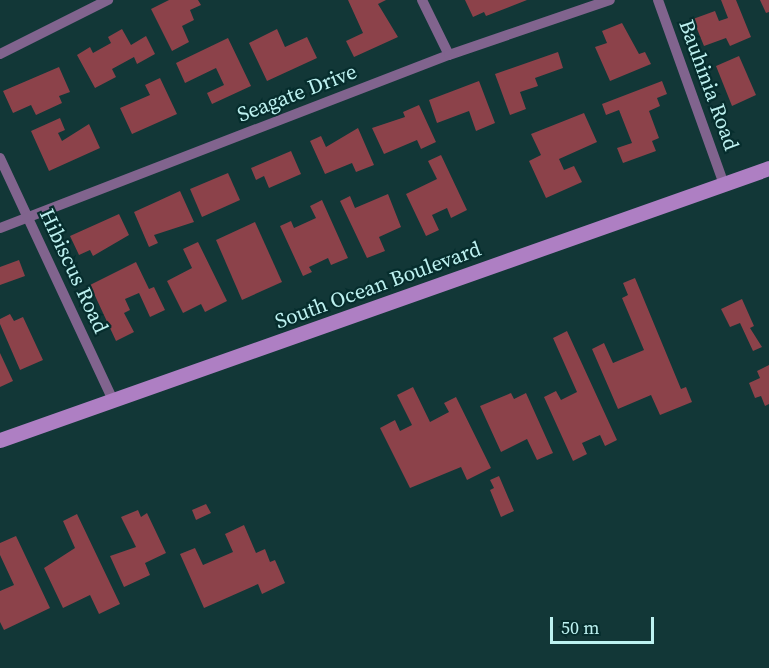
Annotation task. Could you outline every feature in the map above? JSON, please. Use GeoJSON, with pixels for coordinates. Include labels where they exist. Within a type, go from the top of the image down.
{"type":"FeatureCollection","features":[{"type":"Feature","properties":{"kind":"main road","name":"South Ocean Boulevard"},"geometry":{"type":"LineString","coordinates":[[0,440],[769,168]]}},
{"type":"Feature","properties":{"kind":"street"},"geometry":{"type":"LineString","coordinates":[[0,54],[108,0]]}},
{"type":"Feature","properties":{"kind":"street"},"geometry":{"type":"LineString","coordinates":[[422,0],[449,55]]}},
{"type":"Feature","properties":{"kind":"street","name":"Seagate Drive"},"geometry":{"type":"LineString","coordinates":[[0,228],[449,55],[610,0]]}},
{"type":"Feature","properties":{"kind":"street","name":"Bauhinia Road"},"geometry":{"type":"LineString","coordinates":[[658,0],[724,184]]}},
{"type":"Feature","properties":{"kind":"street","name":"Hibiscus Road"},"geometry":{"type":"LineString","coordinates":[[0,158],[113,400]]}},
{"type":"Feature","properties":{"kind":"building"},"geometry":{"type":"Polygon","coordinates":[[[169,0],[198,0],[201,5],[190,10],[194,20],[182,26],[189,42],[172,51],[151,9],[169,0]]]}},
{"type":"Feature","properties":{"kind":"building"},"geometry":{"type":"Polygon","coordinates":[[[348,0],[386,0],[378,4],[398,37],[354,57],[346,41],[363,33],[348,0]]]}},
{"type":"Feature","properties":{"kind":"building"},"geometry":{"type":"Polygon","coordinates":[[[465,0],[527,0],[486,16],[484,12],[473,17],[465,0]]]}},
{"type":"Feature","properties":{"kind":"building"},"geometry":{"type":"Polygon","coordinates":[[[721,0],[736,0],[751,37],[730,46],[726,38],[704,46],[693,19],[715,11],[719,21],[728,18],[721,0]]]}},
{"type":"Feature","properties":{"kind":"building"},"geometry":{"type":"Polygon","coordinates":[[[760,0],[769,0],[769,12],[766,13],[760,0]]]}},
{"type":"Feature","properties":{"kind":"building"},"geometry":{"type":"Polygon","coordinates":[[[622,23],[639,54],[645,52],[651,64],[610,81],[595,47],[607,43],[602,31],[622,23]]]}},
{"type":"Feature","properties":{"kind":"building"},"geometry":{"type":"Polygon","coordinates":[[[122,29],[131,45],[146,36],[155,54],[137,64],[134,57],[112,69],[116,77],[95,88],[77,55],[90,47],[93,53],[111,43],[108,37],[122,29]]]}},
{"type":"Feature","properties":{"kind":"building"},"geometry":{"type":"Polygon","coordinates":[[[277,29],[285,47],[307,37],[317,58],[267,81],[249,43],[277,29]]]}},
{"type":"Feature","properties":{"kind":"building"},"geometry":{"type":"Polygon","coordinates":[[[228,38],[251,86],[212,104],[207,93],[224,85],[216,68],[185,83],[176,63],[228,38]]]}},
{"type":"Feature","properties":{"kind":"building"},"geometry":{"type":"Polygon","coordinates":[[[558,52],[563,68],[535,78],[538,86],[520,92],[526,109],[510,115],[495,74],[558,52]]]}},
{"type":"Feature","properties":{"kind":"building"},"geometry":{"type":"Polygon","coordinates":[[[739,56],[756,95],[732,106],[716,66],[739,56]]]}},
{"type":"Feature","properties":{"kind":"building"},"geometry":{"type":"Polygon","coordinates":[[[59,67],[70,92],[59,96],[62,103],[36,115],[31,105],[13,113],[3,91],[59,67]]]}},
{"type":"Feature","properties":{"kind":"building"},"geometry":{"type":"Polygon","coordinates":[[[160,78],[177,114],[132,134],[120,108],[150,95],[145,85],[160,78]]]}},
{"type":"Feature","properties":{"kind":"building"},"geometry":{"type":"Polygon","coordinates":[[[479,81],[495,123],[476,131],[469,111],[437,123],[429,100],[479,81]]]}},
{"type":"Feature","properties":{"kind":"building"},"geometry":{"type":"Polygon","coordinates":[[[662,81],[667,94],[657,98],[660,106],[649,111],[659,138],[652,141],[656,151],[623,163],[617,148],[632,143],[619,110],[606,115],[602,104],[662,81]]]}},
{"type":"Feature","properties":{"kind":"building"},"geometry":{"type":"Polygon","coordinates":[[[419,105],[436,142],[421,149],[417,140],[384,154],[372,128],[405,117],[403,112],[419,105]]]}},
{"type":"Feature","properties":{"kind":"building"},"geometry":{"type":"Polygon","coordinates":[[[584,113],[597,142],[559,159],[564,170],[574,166],[582,182],[546,198],[529,161],[541,155],[531,134],[584,113]]]}},
{"type":"Feature","properties":{"kind":"building"},"geometry":{"type":"Polygon","coordinates":[[[60,118],[65,130],[58,133],[62,141],[89,124],[100,148],[49,171],[31,131],[60,118]]]}},
{"type":"Feature","properties":{"kind":"building"},"geometry":{"type":"Polygon","coordinates":[[[358,128],[374,165],[356,172],[352,163],[325,174],[310,141],[321,136],[326,147],[358,128]]]}},
{"type":"Feature","properties":{"kind":"building"},"geometry":{"type":"Polygon","coordinates":[[[291,151],[301,174],[269,188],[264,176],[256,180],[251,168],[291,151]]]}},
{"type":"Feature","properties":{"kind":"building"},"geometry":{"type":"Polygon","coordinates":[[[441,155],[467,210],[451,218],[447,208],[432,215],[439,230],[426,236],[406,194],[437,179],[428,161],[441,155]]]}},
{"type":"Feature","properties":{"kind":"building"},"geometry":{"type":"Polygon","coordinates":[[[228,173],[240,200],[202,217],[190,189],[228,173]]]}},
{"type":"Feature","properties":{"kind":"building"},"geometry":{"type":"Polygon","coordinates":[[[180,191],[194,222],[154,235],[158,243],[149,247],[134,212],[180,191]]]}},
{"type":"Feature","properties":{"kind":"building"},"geometry":{"type":"Polygon","coordinates":[[[388,194],[401,227],[379,237],[385,251],[367,258],[340,201],[350,196],[355,208],[388,194]]]}},
{"type":"Feature","properties":{"kind":"building"},"geometry":{"type":"Polygon","coordinates":[[[322,200],[348,258],[331,265],[328,258],[309,267],[312,272],[303,276],[280,226],[291,221],[294,228],[316,218],[310,206],[322,200]]]}},
{"type":"Feature","properties":{"kind":"building"},"geometry":{"type":"Polygon","coordinates":[[[119,214],[129,235],[93,256],[90,250],[79,255],[70,236],[119,214]]]}},
{"type":"Feature","properties":{"kind":"building"},"geometry":{"type":"Polygon","coordinates":[[[255,222],[282,282],[242,300],[216,240],[255,222]]]}},
{"type":"Feature","properties":{"kind":"building"},"geometry":{"type":"Polygon","coordinates":[[[198,242],[227,301],[205,312],[201,304],[183,313],[167,281],[192,268],[183,249],[198,242]]]}},
{"type":"Feature","properties":{"kind":"building"},"geometry":{"type":"Polygon","coordinates":[[[19,260],[25,276],[0,285],[0,267],[19,260]]]}},
{"type":"Feature","properties":{"kind":"building"},"geometry":{"type":"Polygon","coordinates":[[[136,262],[149,289],[154,287],[165,310],[150,317],[139,293],[125,299],[130,310],[124,313],[134,332],[116,341],[90,285],[136,262]]]}},
{"type":"Feature","properties":{"kind":"building"},"geometry":{"type":"Polygon","coordinates":[[[635,278],[681,389],[686,387],[692,402],[660,415],[651,395],[618,409],[592,349],[604,343],[613,363],[644,350],[622,298],[628,295],[623,283],[635,278]]]}},
{"type":"Feature","properties":{"kind":"building"},"geometry":{"type":"Polygon","coordinates":[[[742,299],[754,326],[750,328],[762,347],[753,351],[740,323],[730,327],[721,309],[742,299]]]}},
{"type":"Feature","properties":{"kind":"building"},"geometry":{"type":"Polygon","coordinates":[[[10,314],[14,321],[23,317],[43,360],[20,370],[0,324],[0,319],[10,314]]]}},
{"type":"Feature","properties":{"kind":"building"},"geometry":{"type":"Polygon","coordinates":[[[567,331],[617,440],[605,446],[600,435],[582,443],[587,454],[573,461],[544,397],[556,391],[561,400],[577,392],[553,338],[567,331]]]}},
{"type":"Feature","properties":{"kind":"building"},"geometry":{"type":"Polygon","coordinates":[[[0,353],[13,381],[0,387],[0,353]]]}},
{"type":"Feature","properties":{"kind":"building"},"geometry":{"type":"Polygon","coordinates":[[[769,365],[769,404],[765,406],[761,396],[755,398],[749,383],[760,378],[757,371],[769,365]]]}},
{"type":"Feature","properties":{"kind":"building"},"geometry":{"type":"Polygon","coordinates":[[[413,387],[430,422],[449,412],[444,403],[456,397],[491,468],[467,480],[461,467],[410,488],[380,428],[395,420],[400,431],[412,425],[397,395],[413,387]]]}},
{"type":"Feature","properties":{"kind":"building"},"geometry":{"type":"Polygon","coordinates":[[[511,393],[514,399],[526,393],[553,453],[537,460],[527,439],[501,452],[480,406],[511,393]]]}},
{"type":"Feature","properties":{"kind":"building"},"geometry":{"type":"Polygon","coordinates":[[[499,476],[514,511],[501,517],[490,490],[494,488],[490,480],[499,476]]]}},
{"type":"Feature","properties":{"kind":"building"},"geometry":{"type":"Polygon","coordinates":[[[206,504],[211,513],[196,520],[192,510],[206,504]]]}},
{"type":"Feature","properties":{"kind":"building"},"geometry":{"type":"Polygon","coordinates":[[[138,510],[141,517],[147,513],[166,553],[145,563],[150,575],[124,587],[110,556],[136,547],[121,517],[138,510]]]}},
{"type":"Feature","properties":{"kind":"building"},"geometry":{"type":"Polygon","coordinates":[[[77,514],[120,604],[99,614],[90,595],[63,608],[44,568],[75,548],[63,521],[77,514]]]}},
{"type":"Feature","properties":{"kind":"building"},"geometry":{"type":"Polygon","coordinates":[[[244,525],[256,553],[265,549],[270,562],[275,560],[285,583],[262,594],[258,584],[204,608],[180,554],[195,548],[203,565],[233,552],[225,534],[244,525]]]}},
{"type":"Feature","properties":{"kind":"building"},"geometry":{"type":"Polygon","coordinates":[[[16,536],[50,608],[4,630],[0,622],[0,591],[14,585],[0,555],[0,543],[16,536]]]}}]}
